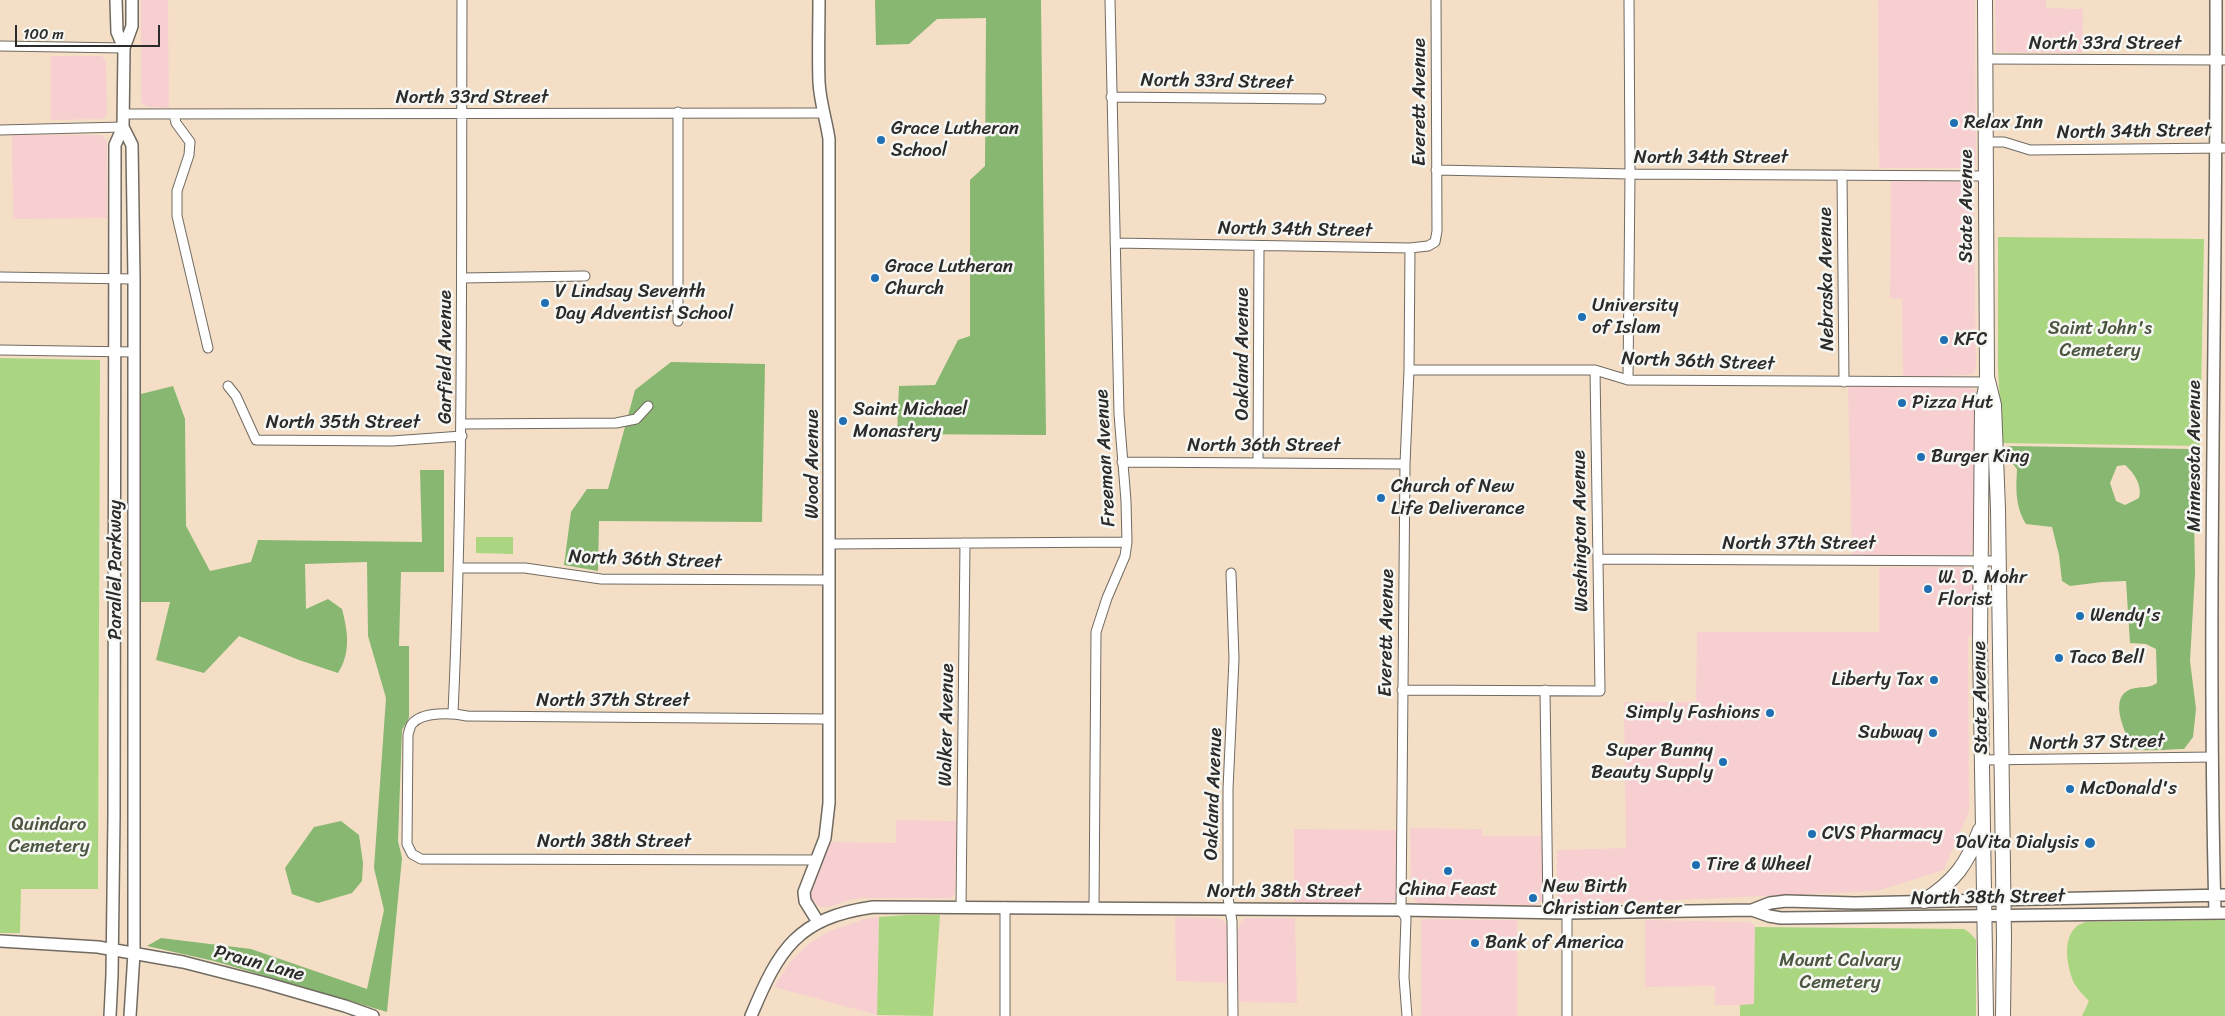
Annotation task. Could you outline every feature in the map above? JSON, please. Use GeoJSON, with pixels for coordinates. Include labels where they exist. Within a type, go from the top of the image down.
{"type":"FeatureCollection","features":[{"type":"Feature","properties":{"kind":"main road","name":"Parallel Parkway"},"geometry":{"type":"LineString","coordinates":[[116,0],[117,32],[124,48]]}},
{"type":"Feature","properties":{"kind":"main road","name":"Parallel Parkway"},"geometry":{"type":"LineString","coordinates":[[110,1016],[114,816],[114,145],[122,126],[124,48],[132,26],[132,0]]}},
{"type":"Feature","properties":{"kind":"main road","name":"Wood Avenue"},"geometry":{"type":"LineString","coordinates":[[818,922],[805,901],[804,892],[825,838],[828,818],[830,544],[829,139],[826,120],[822,112],[819,82],[819,0]]}},
{"type":"Feature","properties":{"kind":"main road","name":"State Avenue"},"geometry":{"type":"LineString","coordinates":[[1985,0],[1987,382],[1982,406],[1980,561],[1981,760],[1986,1016]]}},
{"type":"Feature","properties":{"kind":"main road","name":"Minnesota Avenue"},"geometry":{"type":"LineString","coordinates":[[2216,0],[2221,60],[2213,757],[2220,913]]}},
{"type":"Feature","properties":{"kind":"main road","name":"Parallel Parkway"},"geometry":{"type":"LineString","coordinates":[[122,126],[132,145],[134,279],[134,953],[130,1016]]}},
{"type":"Feature","properties":{"kind":"main road","name":"State Avenue"},"geometry":{"type":"LineString","coordinates":[[1987,382],[1994,405],[1999,561],[2004,916],[2003,1016]]}},
{"type":"Feature","properties":{"kind":"main road"},"geometry":{"type":"LineString","coordinates":[[1924,901],[1941,890],[1959,872],[1971,853],[1983,822]]}},
{"type":"Feature","properties":{"kind":"main road","name":"North 38th Street"},"geometry":{"type":"LineString","coordinates":[[751,1016],[781,956],[794,940],[818,922],[851,910],[873,907],[1401,910],[1567,913],[1752,910],[1770,903],[1786,901],[1924,901],[2220,896]]}},
{"type":"Feature","properties":{"kind":"main road","name":"North 38th Street"},"geometry":{"type":"LineString","coordinates":[[1752,910],[1781,918],[2220,913]]}},
{"type":"Feature","properties":{"kind":"main road"},"geometry":{"type":"LineString","coordinates":[[0,941],[111,949]]}},
{"type":"Feature","properties":{"kind":"main road","name":"Praun Lane"},"geometry":{"type":"LineString","coordinates":[[111,949],[183,962],[265,982],[373,1016]]}},
{"type":"Feature","properties":{"kind":"street","name":"Garfield Avenue"},"geometry":{"type":"LineString","coordinates":[[453,713],[460,568],[462,436],[462,0]]}},
{"type":"Feature","properties":{"kind":"street","name":"Freeman Avenue"},"geometry":{"type":"LineString","coordinates":[[1094,908],[1096,632],[1107,598],[1125,556],[1127,542],[1119,414],[1110,0]]}},
{"type":"Feature","properties":{"kind":"street","name":"Everett Avenue"},"geometry":{"type":"LineString","coordinates":[[1436,0],[1436,204]]}},
{"type":"Feature","properties":{"kind":"street"},"geometry":{"type":"LineString","coordinates":[[1628,380],[1629,0]]}},
{"type":"Feature","properties":{"kind":"street"},"geometry":{"type":"LineString","coordinates":[[0,46],[124,48]]}},
{"type":"Feature","properties":{"kind":"street","name":"North 33rd Street"},"geometry":{"type":"LineString","coordinates":[[1985,60],[2221,60]]}},
{"type":"Feature","properties":{"kind":"street","name":"North 33rd Street"},"geometry":{"type":"LineString","coordinates":[[1112,96],[1321,99]]}},
{"type":"Feature","properties":{"kind":"street"},"geometry":{"type":"LineString","coordinates":[[678,112],[678,321]]}},
{"type":"Feature","properties":{"kind":"street","name":"North 33rd Street"},"geometry":{"type":"LineString","coordinates":[[123,114],[822,112]]}},
{"type":"Feature","properties":{"kind":"street"},"geometry":{"type":"LineString","coordinates":[[174,114],[176,123],[190,142],[189,155],[177,191],[177,216],[208,348]]}},
{"type":"Feature","properties":{"kind":"street"},"geometry":{"type":"LineString","coordinates":[[0,130],[122,126]]}},
{"type":"Feature","properties":{"kind":"street","name":"North 34th Street"},"geometry":{"type":"LineString","coordinates":[[1985,142],[2004,142],[2030,150],[2220,148]]}},
{"type":"Feature","properties":{"kind":"street","name":"North 34th Street"},"geometry":{"type":"LineString","coordinates":[[1436,170],[1630,174],[1985,176]]}},
{"type":"Feature","properties":{"kind":"street","name":"Nebraska Avenue"},"geometry":{"type":"LineString","coordinates":[[1842,175],[1844,382]]}},
{"type":"Feature","properties":{"kind":"street","name":"North 34th Street"},"geometry":{"type":"LineString","coordinates":[[1115,243],[1259,247],[1410,248],[1428,246],[1435,242],[1436,204]]}},
{"type":"Feature","properties":{"kind":"street","name":"Oakland Avenue"},"geometry":{"type":"LineString","coordinates":[[1258,462],[1259,247]]}},
{"type":"Feature","properties":{"kind":"street","name":"Everett Avenue"},"geometry":{"type":"LineString","coordinates":[[1406,1016],[1404,976],[1406,918],[1401,910],[1402,690],[1410,248]]}},
{"type":"Feature","properties":{"kind":"street"},"geometry":{"type":"LineString","coordinates":[[462,278],[585,276]]}},
{"type":"Feature","properties":{"kind":"street"},"geometry":{"type":"LineString","coordinates":[[0,277],[134,279]]}},
{"type":"Feature","properties":{"kind":"street"},"geometry":{"type":"LineString","coordinates":[[0,350],[134,352]]}},
{"type":"Feature","properties":{"kind":"street","name":"North 36th Street"},"geometry":{"type":"LineString","coordinates":[[1409,370],[1595,370],[1628,380],[1987,382]]}},
{"type":"Feature","properties":{"kind":"street","name":"Washington Avenue"},"geometry":{"type":"LineString","coordinates":[[1545,690],[1600,691],[1595,370]]}},
{"type":"Feature","properties":{"kind":"street","name":"North 35th Street"},"geometry":{"type":"LineString","coordinates":[[228,386],[236,396],[256,440],[392,441],[462,436]]}},
{"type":"Feature","properties":{"kind":"street"},"geometry":{"type":"LineString","coordinates":[[462,424],[616,423],[636,419],[648,406]]}},
{"type":"Feature","properties":{"kind":"street","name":"North 36th Street"},"geometry":{"type":"LineString","coordinates":[[1122,462],[1405,464]]}},
{"type":"Feature","properties":{"kind":"street"},"geometry":{"type":"LineString","coordinates":[[830,544],[1127,542]]}},
{"type":"Feature","properties":{"kind":"street","name":"Walker Avenue"},"geometry":{"type":"LineString","coordinates":[[961,907],[965,543]]}},
{"type":"Feature","properties":{"kind":"street","name":"North 37th Street"},"geometry":{"type":"LineString","coordinates":[[1598,559],[1999,561]]}},
{"type":"Feature","properties":{"kind":"street","name":"North 36th Street"},"geometry":{"type":"LineString","coordinates":[[460,568],[525,568],[596,579],[829,580]]}},
{"type":"Feature","properties":{"kind":"street","name":"Oakland Avenue"},"geometry":{"type":"LineString","coordinates":[[1231,573],[1234,659],[1228,790],[1233,1016]]}},
{"type":"Feature","properties":{"kind":"street"},"geometry":{"type":"LineString","coordinates":[[1402,690],[1545,690],[1548,913]]}},
{"type":"Feature","properties":{"kind":"street","name":"North 37th Street"},"geometry":{"type":"LineString","coordinates":[[412,854],[406,844],[408,735],[412,723],[419,719],[453,713],[467,716],[828,719]]}},
{"type":"Feature","properties":{"kind":"street","name":"North 37 Street"},"geometry":{"type":"LineString","coordinates":[[1981,760],[2213,757]]}},
{"type":"Feature","properties":{"kind":"street","name":"North 38th Street"},"geometry":{"type":"LineString","coordinates":[[412,854],[421,858],[816,860]]}},
{"type":"Feature","properties":{"kind":"street"},"geometry":{"type":"LineString","coordinates":[[1005,907],[1005,1016]]}},
{"type":"Feature","properties":{"kind":"street"},"geometry":{"type":"LineString","coordinates":[[1567,913],[1567,1016]]}},
{"type":"Feature","properties":{"kind":"shaded area"},"geometry":{"type":"Polygon","coordinates":[[[141,0],[168,0],[169,108],[147,107],[141,102],[141,0]]]}},
{"type":"Feature","properties":{"kind":"shaded area"},"geometry":{"type":"Polygon","coordinates":[[[1878,0],[1975,0],[1976,165],[1973,168],[1879,168],[1878,0]]]}},
{"type":"Feature","properties":{"kind":"shaded area"},"geometry":{"type":"Polygon","coordinates":[[[1995,0],[2046,0],[2046,8],[2083,9],[2082,53],[1996,52],[1995,0]]]}},
{"type":"Feature","properties":{"kind":"shaded area"},"geometry":{"type":"Polygon","coordinates":[[[51,56],[102,56],[106,62],[107,114],[102,119],[51,120],[51,56]]]}},
{"type":"Feature","properties":{"kind":"shaded area"},"geometry":{"type":"Polygon","coordinates":[[[12,135],[101,135],[107,141],[107,218],[13,219],[12,135]]]}},
{"type":"Feature","properties":{"kind":"shaded area"},"geometry":{"type":"Polygon","coordinates":[[[1891,181],[1971,181],[1974,183],[1976,368],[1974,373],[1969,375],[1903,377],[1902,299],[1890,298],[1891,181]]]}},
{"type":"Feature","properties":{"kind":"shaded area"},"geometry":{"type":"Polygon","coordinates":[[[1848,386],[1967,387],[1978,393],[1975,547],[1968,556],[1852,556],[1848,386]]]}},
{"type":"Feature","properties":{"kind":"shaded area"},"geometry":{"type":"Polygon","coordinates":[[[1879,567],[1969,567],[1973,569],[1974,631],[1972,636],[1968,637],[1969,811],[1944,870],[1877,891],[1567,905],[1559,901],[1557,895],[1557,850],[1626,848],[1624,702],[1696,702],[1697,632],[1879,632],[1879,567]]]}},
{"type":"Feature","properties":{"kind":"shaded area"},"geometry":{"type":"Polygon","coordinates":[[[896,820],[957,821],[955,893],[951,898],[862,898],[829,907],[820,907],[813,902],[809,894],[811,886],[831,842],[896,843],[896,820]]]}},
{"type":"Feature","properties":{"kind":"shaded area"},"geometry":{"type":"Polygon","coordinates":[[[1410,828],[1482,829],[1482,836],[1542,836],[1544,899],[1535,905],[1420,904],[1414,900],[1411,891],[1410,828]]]}},
{"type":"Feature","properties":{"kind":"shaded area"},"geometry":{"type":"Polygon","coordinates":[[[1294,829],[1398,830],[1397,895],[1395,900],[1390,903],[1294,904],[1294,829]]]}},
{"type":"Feature","properties":{"kind":"shaded area"},"geometry":{"type":"Polygon","coordinates":[[[879,917],[877,1015],[774,987],[790,962],[806,946],[825,933],[864,919],[879,917]]]}},
{"type":"Feature","properties":{"kind":"shaded area"},"geometry":{"type":"Polygon","coordinates":[[[1175,917],[1217,918],[1224,921],[1228,927],[1229,983],[1176,981],[1175,917]]]}},
{"type":"Feature","properties":{"kind":"shaded area"},"geometry":{"type":"Polygon","coordinates":[[[1245,918],[1295,918],[1297,1003],[1239,1002],[1238,933],[1240,923],[1245,918]]]}},
{"type":"Feature","properties":{"kind":"shaded area"},"geometry":{"type":"Polygon","coordinates":[[[1421,919],[1517,920],[1517,1016],[1421,1016],[1421,919]]]}},
{"type":"Feature","properties":{"kind":"shaded area"},"geometry":{"type":"Polygon","coordinates":[[[1645,920],[1750,922],[1755,927],[1754,1005],[1715,1005],[1715,986],[1645,987],[1645,920]]]}},
{"type":"Feature","properties":{"kind":"green space"},"geometry":{"type":"Polygon","coordinates":[[[875,0],[1041,0],[1046,435],[897,434],[899,386],[935,385],[958,340],[970,336],[970,180],[985,166],[986,18],[937,19],[909,44],[876,45],[875,0]]]}},
{"type":"Feature","properties":{"kind":"green space","name":"Saint John's Cemetery"},"geometry":{"type":"Polygon","coordinates":[[[1998,237],[2204,239],[2200,446],[2002,443],[1998,368],[1998,237]]]}},
{"type":"Feature","properties":{"kind":"green space","name":"Quindaro Cemetery"},"geometry":{"type":"Polygon","coordinates":[[[0,358],[100,360],[98,889],[21,889],[20,933],[0,933],[0,358]]]}},
{"type":"Feature","properties":{"kind":"green space"},"geometry":{"type":"Polygon","coordinates":[[[671,362],[765,364],[762,522],[599,521],[598,571],[564,565],[571,512],[587,489],[608,489],[635,390],[671,362]]]}},
{"type":"Feature","properties":{"kind":"green space"},"geometry":{"type":"Polygon","coordinates":[[[173,386],[185,419],[186,526],[210,571],[251,562],[258,540],[422,542],[420,470],[444,470],[444,572],[401,572],[399,646],[409,646],[409,718],[402,730],[398,841],[402,858],[387,1012],[214,961],[147,946],[161,938],[251,949],[367,989],[384,910],[374,868],[386,698],[368,636],[367,562],[305,564],[306,609],[328,599],[342,609],[346,626],[347,650],[338,673],[239,636],[204,673],[156,660],[170,602],[141,602],[141,394],[173,386]]]}},
{"type":"Feature","properties":{"kind":"green space"},"geometry":{"type":"Polygon","coordinates":[[[2009,446],[2191,449],[2193,454],[2195,574],[2190,661],[2196,709],[2193,737],[2184,749],[2133,749],[2120,717],[2120,700],[2131,689],[2151,686],[2157,683],[2156,649],[2146,644],[2130,643],[2126,581],[2070,586],[2062,581],[2059,555],[2052,527],[2026,524],[2018,504],[2017,469],[2006,455],[2004,448],[2009,446]],[[2125,465],[2117,466],[2110,483],[2116,501],[2125,505],[2139,498],[2140,493],[2139,484],[2125,465]]]}},
{"type":"Feature","properties":{"kind":"green space"},"geometry":{"type":"Polygon","coordinates":[[[476,537],[513,537],[513,554],[476,553],[476,537]]]}},
{"type":"Feature","properties":{"kind":"green space"},"geometry":{"type":"Polygon","coordinates":[[[341,821],[359,835],[363,863],[362,881],[352,893],[318,903],[292,894],[285,868],[314,827],[341,821]]]}},
{"type":"Feature","properties":{"kind":"green space"},"geometry":{"type":"Polygon","coordinates":[[[940,915],[933,1016],[877,1015],[879,917],[940,915]]]}},
{"type":"Feature","properties":{"kind":"green space"},"geometry":{"type":"Polygon","coordinates":[[[2225,920],[2225,1016],[2082,1016],[2089,1001],[2074,983],[2067,957],[2069,939],[2072,932],[2078,926],[2086,922],[2225,920]]]}},
{"type":"Feature","properties":{"kind":"green space","name":"Mount Calvary Cemetery"},"geometry":{"type":"Polygon","coordinates":[[[1755,927],[1964,929],[1976,940],[1976,1016],[1740,1016],[1740,1005],[1754,1004],[1755,927]]]}},
{"type":"Feature","properties":{"kind":"place","name":"Relax Inn"},"geometry":{"type":"Point","coordinates":[1954,123]}},
{"type":"Feature","properties":{"kind":"place","name":"Grace Lutheran School"},"geometry":{"type":"Point","coordinates":[881,140]}},
{"type":"Feature","properties":{"kind":"place","name":"Grace Lutheran Church"},"geometry":{"type":"Point","coordinates":[875,278]}},
{"type":"Feature","properties":{"kind":"place","name":"V Lindsay Seventh Day Adventist School"},"geometry":{"type":"Point","coordinates":[545,303]}},
{"type":"Feature","properties":{"kind":"place","name":"University of Islam"},"geometry":{"type":"Point","coordinates":[1582,317]}},
{"type":"Feature","properties":{"kind":"place","name":"KFC"},"geometry":{"type":"Point","coordinates":[1944,340]}},
{"type":"Feature","properties":{"kind":"place","name":"Pizza Hut"},"geometry":{"type":"Point","coordinates":[1902,403]}},
{"type":"Feature","properties":{"kind":"place","name":"Saint Michael Monastery"},"geometry":{"type":"Point","coordinates":[843,421]}},
{"type":"Feature","properties":{"kind":"place","name":"Burger King"},"geometry":{"type":"Point","coordinates":[1921,457]}},
{"type":"Feature","properties":{"kind":"place","name":"Church of New Life Deliverance"},"geometry":{"type":"Point","coordinates":[1381,498]}},
{"type":"Feature","properties":{"kind":"place","name":"W. D. Mohr Florist"},"geometry":{"type":"Point","coordinates":[1928,589]}},
{"type":"Feature","properties":{"kind":"place","name":"Wendy's"},"geometry":{"type":"Point","coordinates":[2080,616]}},
{"type":"Feature","properties":{"kind":"place","name":"Taco Bell"},"geometry":{"type":"Point","coordinates":[2059,658]}},
{"type":"Feature","properties":{"kind":"place","name":"Liberty Tax"},"geometry":{"type":"Point","coordinates":[1934,680]}},
{"type":"Feature","properties":{"kind":"place","name":"Simply Fashions"},"geometry":{"type":"Point","coordinates":[1770,713]}},
{"type":"Feature","properties":{"kind":"place","name":"Subway"},"geometry":{"type":"Point","coordinates":[1933,733]}},
{"type":"Feature","properties":{"kind":"place","name":"Super Bunny Beauty Supply"},"geometry":{"type":"Point","coordinates":[1723,762]}},
{"type":"Feature","properties":{"kind":"place","name":"McDonald's"},"geometry":{"type":"Point","coordinates":[2070,789]}},
{"type":"Feature","properties":{"kind":"place","name":"CVS Pharmacy"},"geometry":{"type":"Point","coordinates":[1812,834]}},
{"type":"Feature","properties":{"kind":"place","name":"DaVita Dialysis"},"geometry":{"type":"Point","coordinates":[2090,843]}},
{"type":"Feature","properties":{"kind":"place","name":"Tire & Wheel"},"geometry":{"type":"Point","coordinates":[1696,865]}},
{"type":"Feature","properties":{"kind":"place","name":"China Feast"},"geometry":{"type":"Point","coordinates":[1448,871]}},
{"type":"Feature","properties":{"kind":"place","name":"New Birth Christian Center"},"geometry":{"type":"Point","coordinates":[1533,898]}},
{"type":"Feature","properties":{"kind":"place","name":"Bank of America"},"geometry":{"type":"Point","coordinates":[1475,943]}}]}
